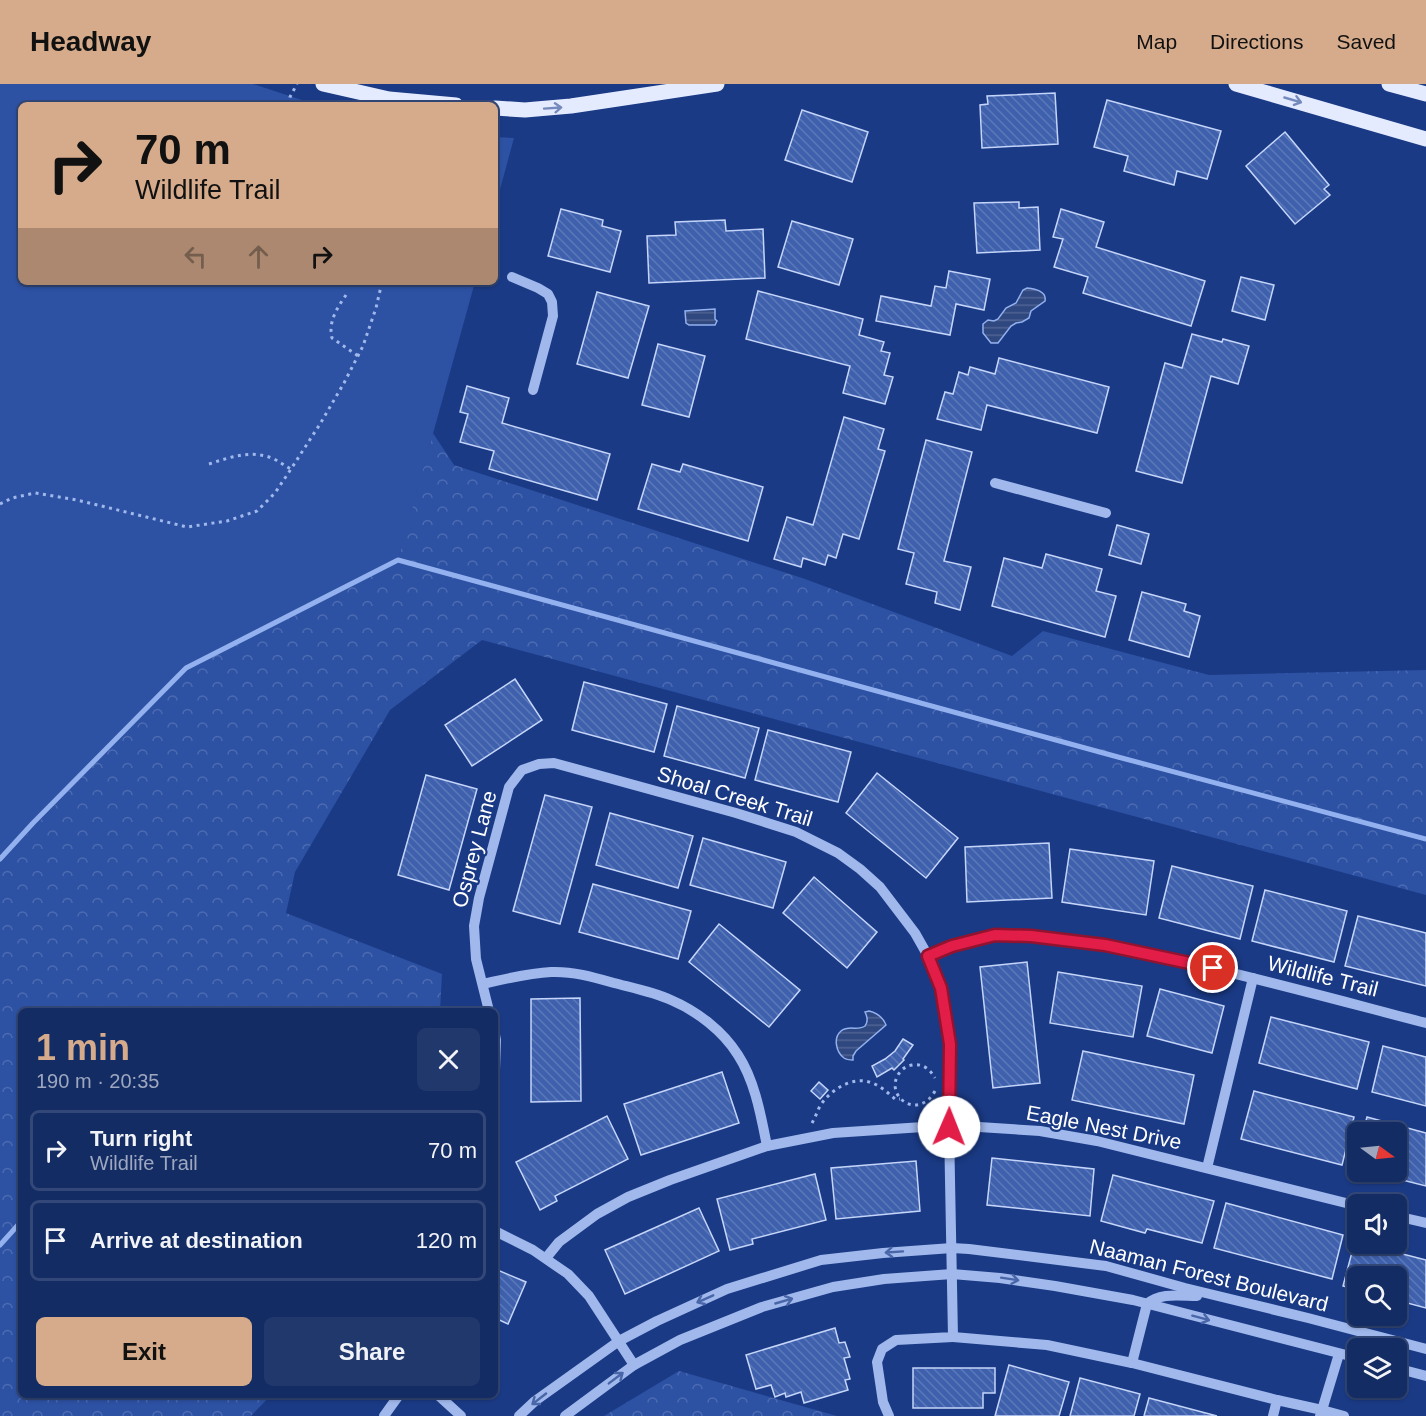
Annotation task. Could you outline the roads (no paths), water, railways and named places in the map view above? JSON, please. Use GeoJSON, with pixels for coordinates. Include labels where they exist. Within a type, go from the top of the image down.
{"type":"FeatureCollection","features":[{"type":"Feature","properties":{"kind":"main road"},"geometry":{"type":"LineString","coordinates":[[323,84],[389,99],[422,102]]}},
{"type":"Feature","properties":{"kind":"main road"},"geometry":{"type":"LineString","coordinates":[[498,108],[525,110],[571,106],[717,84]]}},
{"type":"Feature","properties":{"kind":"main road"},"geometry":{"type":"LineString","coordinates":[[1236,84],[1426,139]]}},
{"type":"Feature","properties":{"kind":"main road"},"geometry":{"type":"LineString","coordinates":[[1389,84],[1426,94]]}},
{"type":"Feature","properties":{"kind":"street"},"geometry":{"type":"LineString","coordinates":[[512,277],[548,294],[552,302],[553,316],[533,390]]}},
{"type":"Feature","properties":{"kind":"street"},"geometry":{"type":"LineString","coordinates":[[995,483],[1106,513]]}},
{"type":"Feature","properties":{"kind":"street","name":"Shoal Creek Trail"},"geometry":{"type":"LineString","coordinates":[[522,770],[539,764],[554,764],[736,813],[796,832],[838,853],[880,886],[915,933],[928,956],[941,988],[950,1044],[949,1127],[953,1337]]}},
{"type":"Feature","properties":{"kind":"street","name":"Osprey Lane"},"geometry":{"type":"LineString","coordinates":[[488,1008],[476,959],[474,926],[479,898],[509,787],[522,770]]}},
{"type":"Feature","properties":{"kind":"street","name":"Wildlife Trail"},"geometry":{"type":"LineString","coordinates":[[928,956],[952,946],[995,935],[1031,936],[1105,945],[1253,978],[1426,1023]]}},
{"type":"Feature","properties":{"kind":"street"},"geometry":{"type":"LineString","coordinates":[[483,984],[525,975],[551,972],[574,973],[642,990],[670,999],[693,1011],[713,1026],[738,1054],[749,1077],[767,1146]]}},
{"type":"Feature","properties":{"kind":"street"},"geometry":{"type":"LineString","coordinates":[[1207,1168],[1253,978]]}},
{"type":"Feature","properties":{"kind":"street","name":"Eagle Nest Drive"},"geometry":{"type":"LineString","coordinates":[[546,1258],[559,1242],[597,1214],[628,1197],[767,1146],[833,1133],[923,1127],[979,1127],[1040,1131],[1097,1141],[1347,1203]]}},
{"type":"Feature","properties":{"kind":"street"},"geometry":{"type":"LineString","coordinates":[[1407,1219],[1426,1223]]}},
{"type":"Feature","properties":{"kind":"street"},"geometry":{"type":"LineString","coordinates":[[498,1232],[533,1250],[568,1274],[589,1296],[634,1365]]}},
{"type":"Feature","properties":{"kind":"street","name":"Naaman Forest Boulevard"},"geometry":{"type":"LineString","coordinates":[[519,1416],[535,1401],[619,1341],[727,1289],[820,1260],[883,1253],[952,1248],[1106,1266],[1426,1349]]}},
{"type":"Feature","properties":{"kind":"street","name":"Naaman Forest Boulevard"},"geometry":{"type":"LineString","coordinates":[[565,1416],[634,1365],[680,1340],[762,1307],[822,1290],[884,1279],[952,1274],[1022,1281],[1147,1304],[1347,1356]]}},
{"type":"Feature","properties":{"kind":"street"},"geometry":{"type":"LineString","coordinates":[[1132,1363],[1147,1304],[1154,1298],[1216,1296]]}},
{"type":"Feature","properties":{"kind":"street"},"geometry":{"type":"LineString","coordinates":[[889,1416],[883,1402],[877,1362],[882,1348],[896,1340],[953,1337],[1047,1345],[1132,1363],[1321,1413],[1344,1416]]}},
{"type":"Feature","properties":{"kind":"street"},"geometry":{"type":"LineString","coordinates":[[1321,1413],[1339,1354]]}},
{"type":"Feature","properties":{"kind":"street"},"geometry":{"type":"LineString","coordinates":[[1407,1371],[1426,1376]]}},
{"type":"Feature","properties":{"kind":"street"},"geometry":{"type":"LineString","coordinates":[[384,1416],[397,1398]]}},
{"type":"Feature","properties":{"kind":"street"},"geometry":{"type":"LineString","coordinates":[[441,1398],[461,1416]]}},
{"type":"Feature","properties":{"kind":"street"},"geometry":{"type":"LineString","coordinates":[[1273,1416],[1277,1400]]}},
{"type":"Feature","properties":{"kind":"waterway"},"geometry":{"type":"LineString","coordinates":[[0,859],[186,668],[398,560],[1426,839]]}},
{"type":"Feature","properties":{"kind":"waterway"},"geometry":{"type":"LineString","coordinates":[[0,1245],[18,1225]]}}]}
